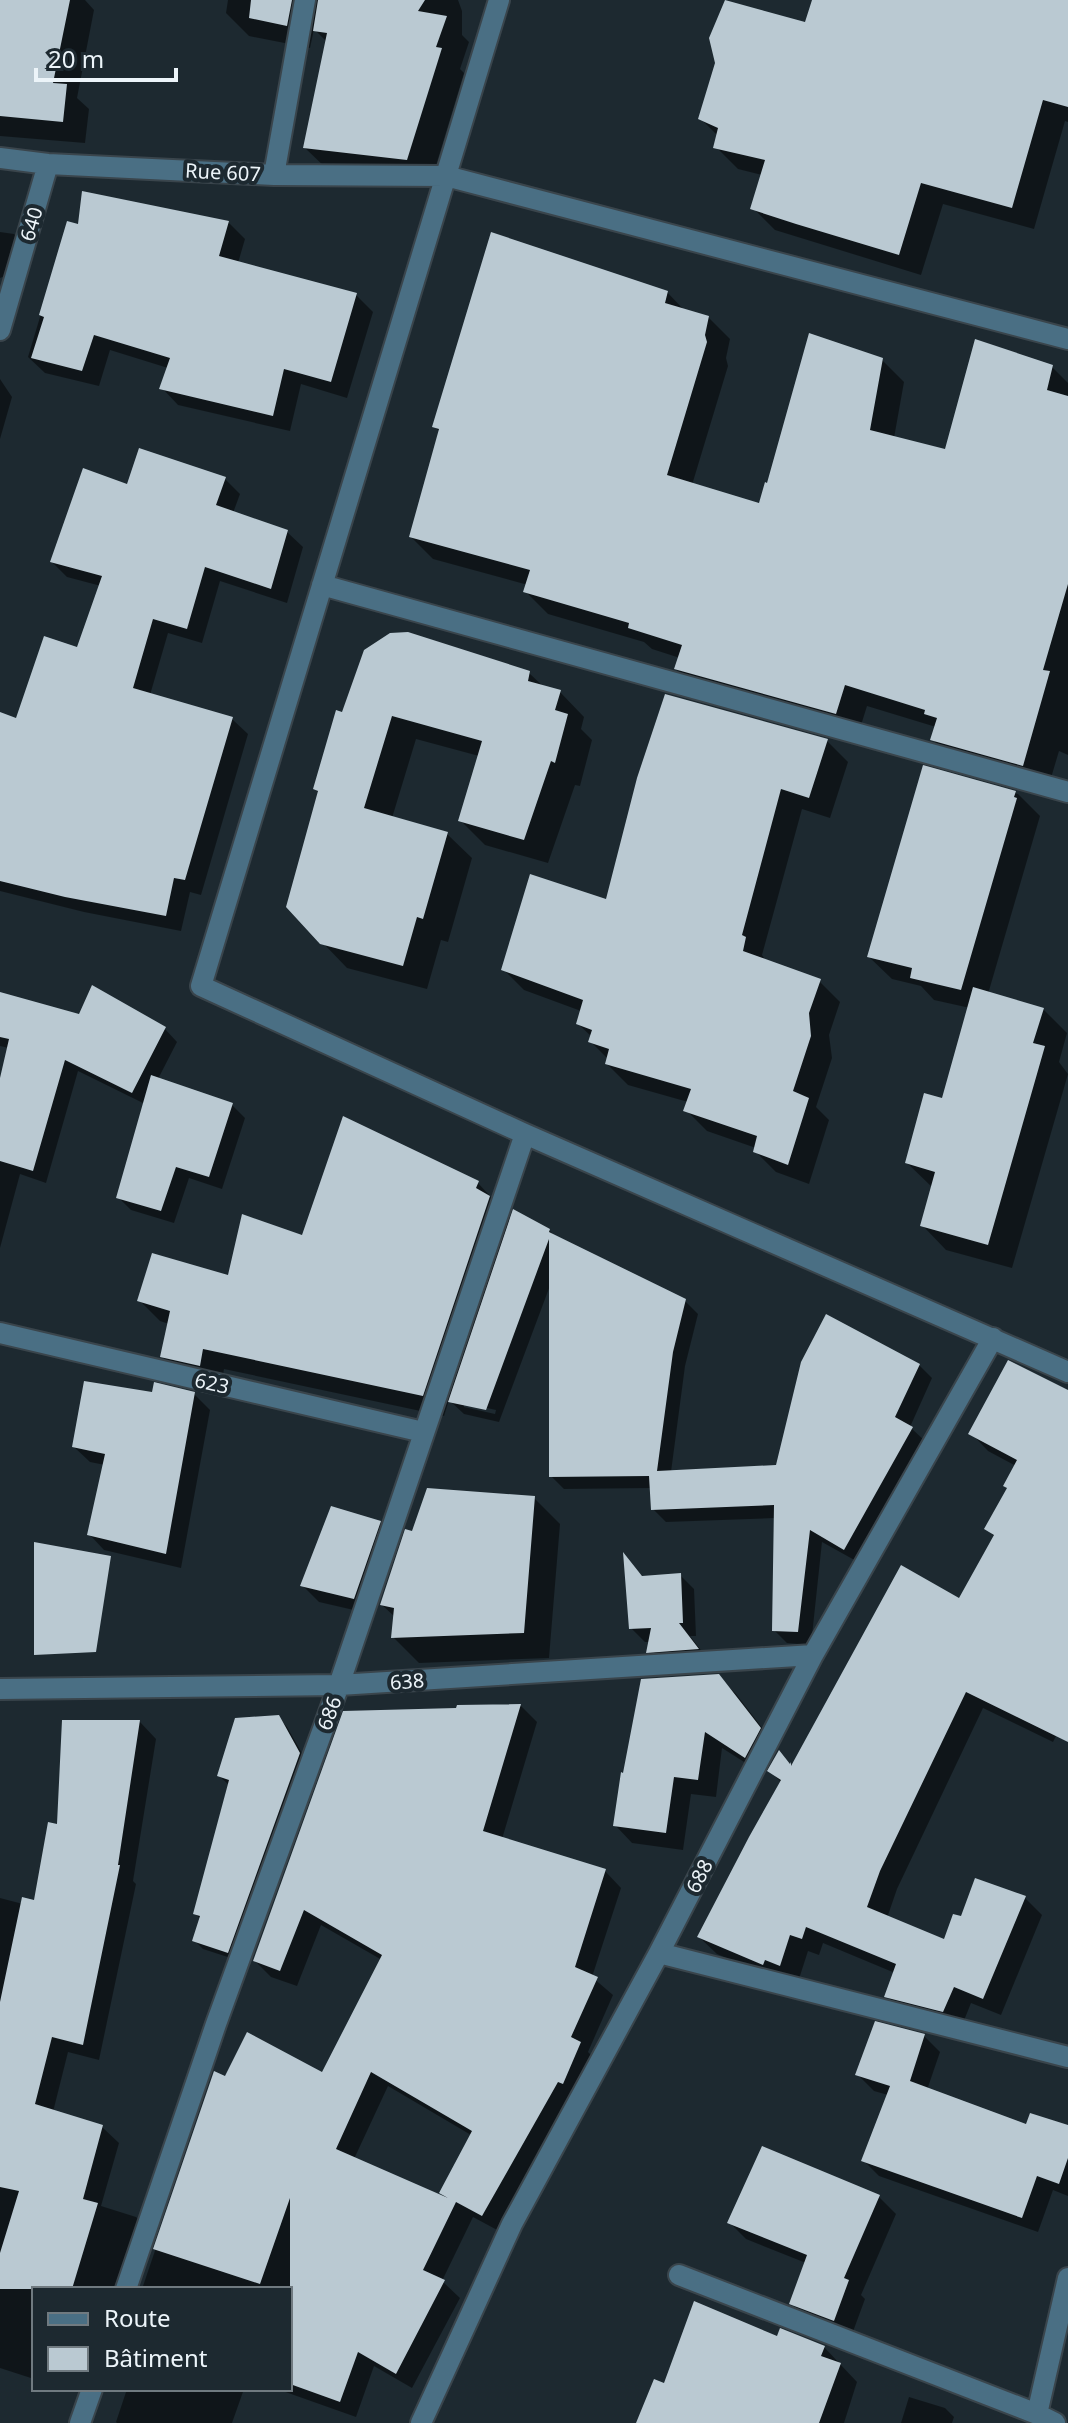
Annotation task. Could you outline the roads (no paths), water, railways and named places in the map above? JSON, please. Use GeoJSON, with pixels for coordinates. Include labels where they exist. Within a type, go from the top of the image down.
{"type":"FeatureCollection","features":[{"type":"Feature","properties":{"kind":"street"},"geometry":{"type":"LineString","coordinates":[[274,175],[305,0]]}},
{"type":"Feature","properties":{"kind":"street"},"geometry":{"type":"LineString","coordinates":[[499,0],[201,986],[525,1134],[1068,1372]]}},
{"type":"Feature","properties":{"kind":"street","name":"Rue 607"},"geometry":{"type":"LineString","coordinates":[[0,158],[48,164],[274,175],[446,176],[1068,339]]}},
{"type":"Feature","properties":{"kind":"street","name":"640"},"geometry":{"type":"LineString","coordinates":[[0,330],[48,164]]}},
{"type":"Feature","properties":{"kind":"street"},"geometry":{"type":"LineString","coordinates":[[322,585],[1068,792]]}},
{"type":"Feature","properties":{"kind":"street","name":"686"},"geometry":{"type":"LineString","coordinates":[[127,2287],[222,2009],[339,1685],[525,1134]]}},
{"type":"Feature","properties":{"kind":"street","name":"623"},"geometry":{"type":"LineString","coordinates":[[0,1333],[423,1432]]}},
{"type":"Feature","properties":{"kind":"street","name":"688"},"geometry":{"type":"LineString","coordinates":[[421,2423],[512,2224],[659,1953],[813,1655],[993,1338]]}},
{"type":"Feature","properties":{"kind":"street","name":"638"},"geometry":{"type":"LineString","coordinates":[[0,1689],[339,1685],[813,1655]]}},
{"type":"Feature","properties":{"kind":"street"},"geometry":{"type":"LineString","coordinates":[[659,1953],[1068,2057]]}},
{"type":"Feature","properties":{"kind":"street"},"geometry":{"type":"LineString","coordinates":[[679,2275],[1046,2418],[1068,2278]]}},
{"type":"Feature","properties":{"kind":"street"},"geometry":{"type":"LineString","coordinates":[[80,2423],[91,2391]]}}]}
